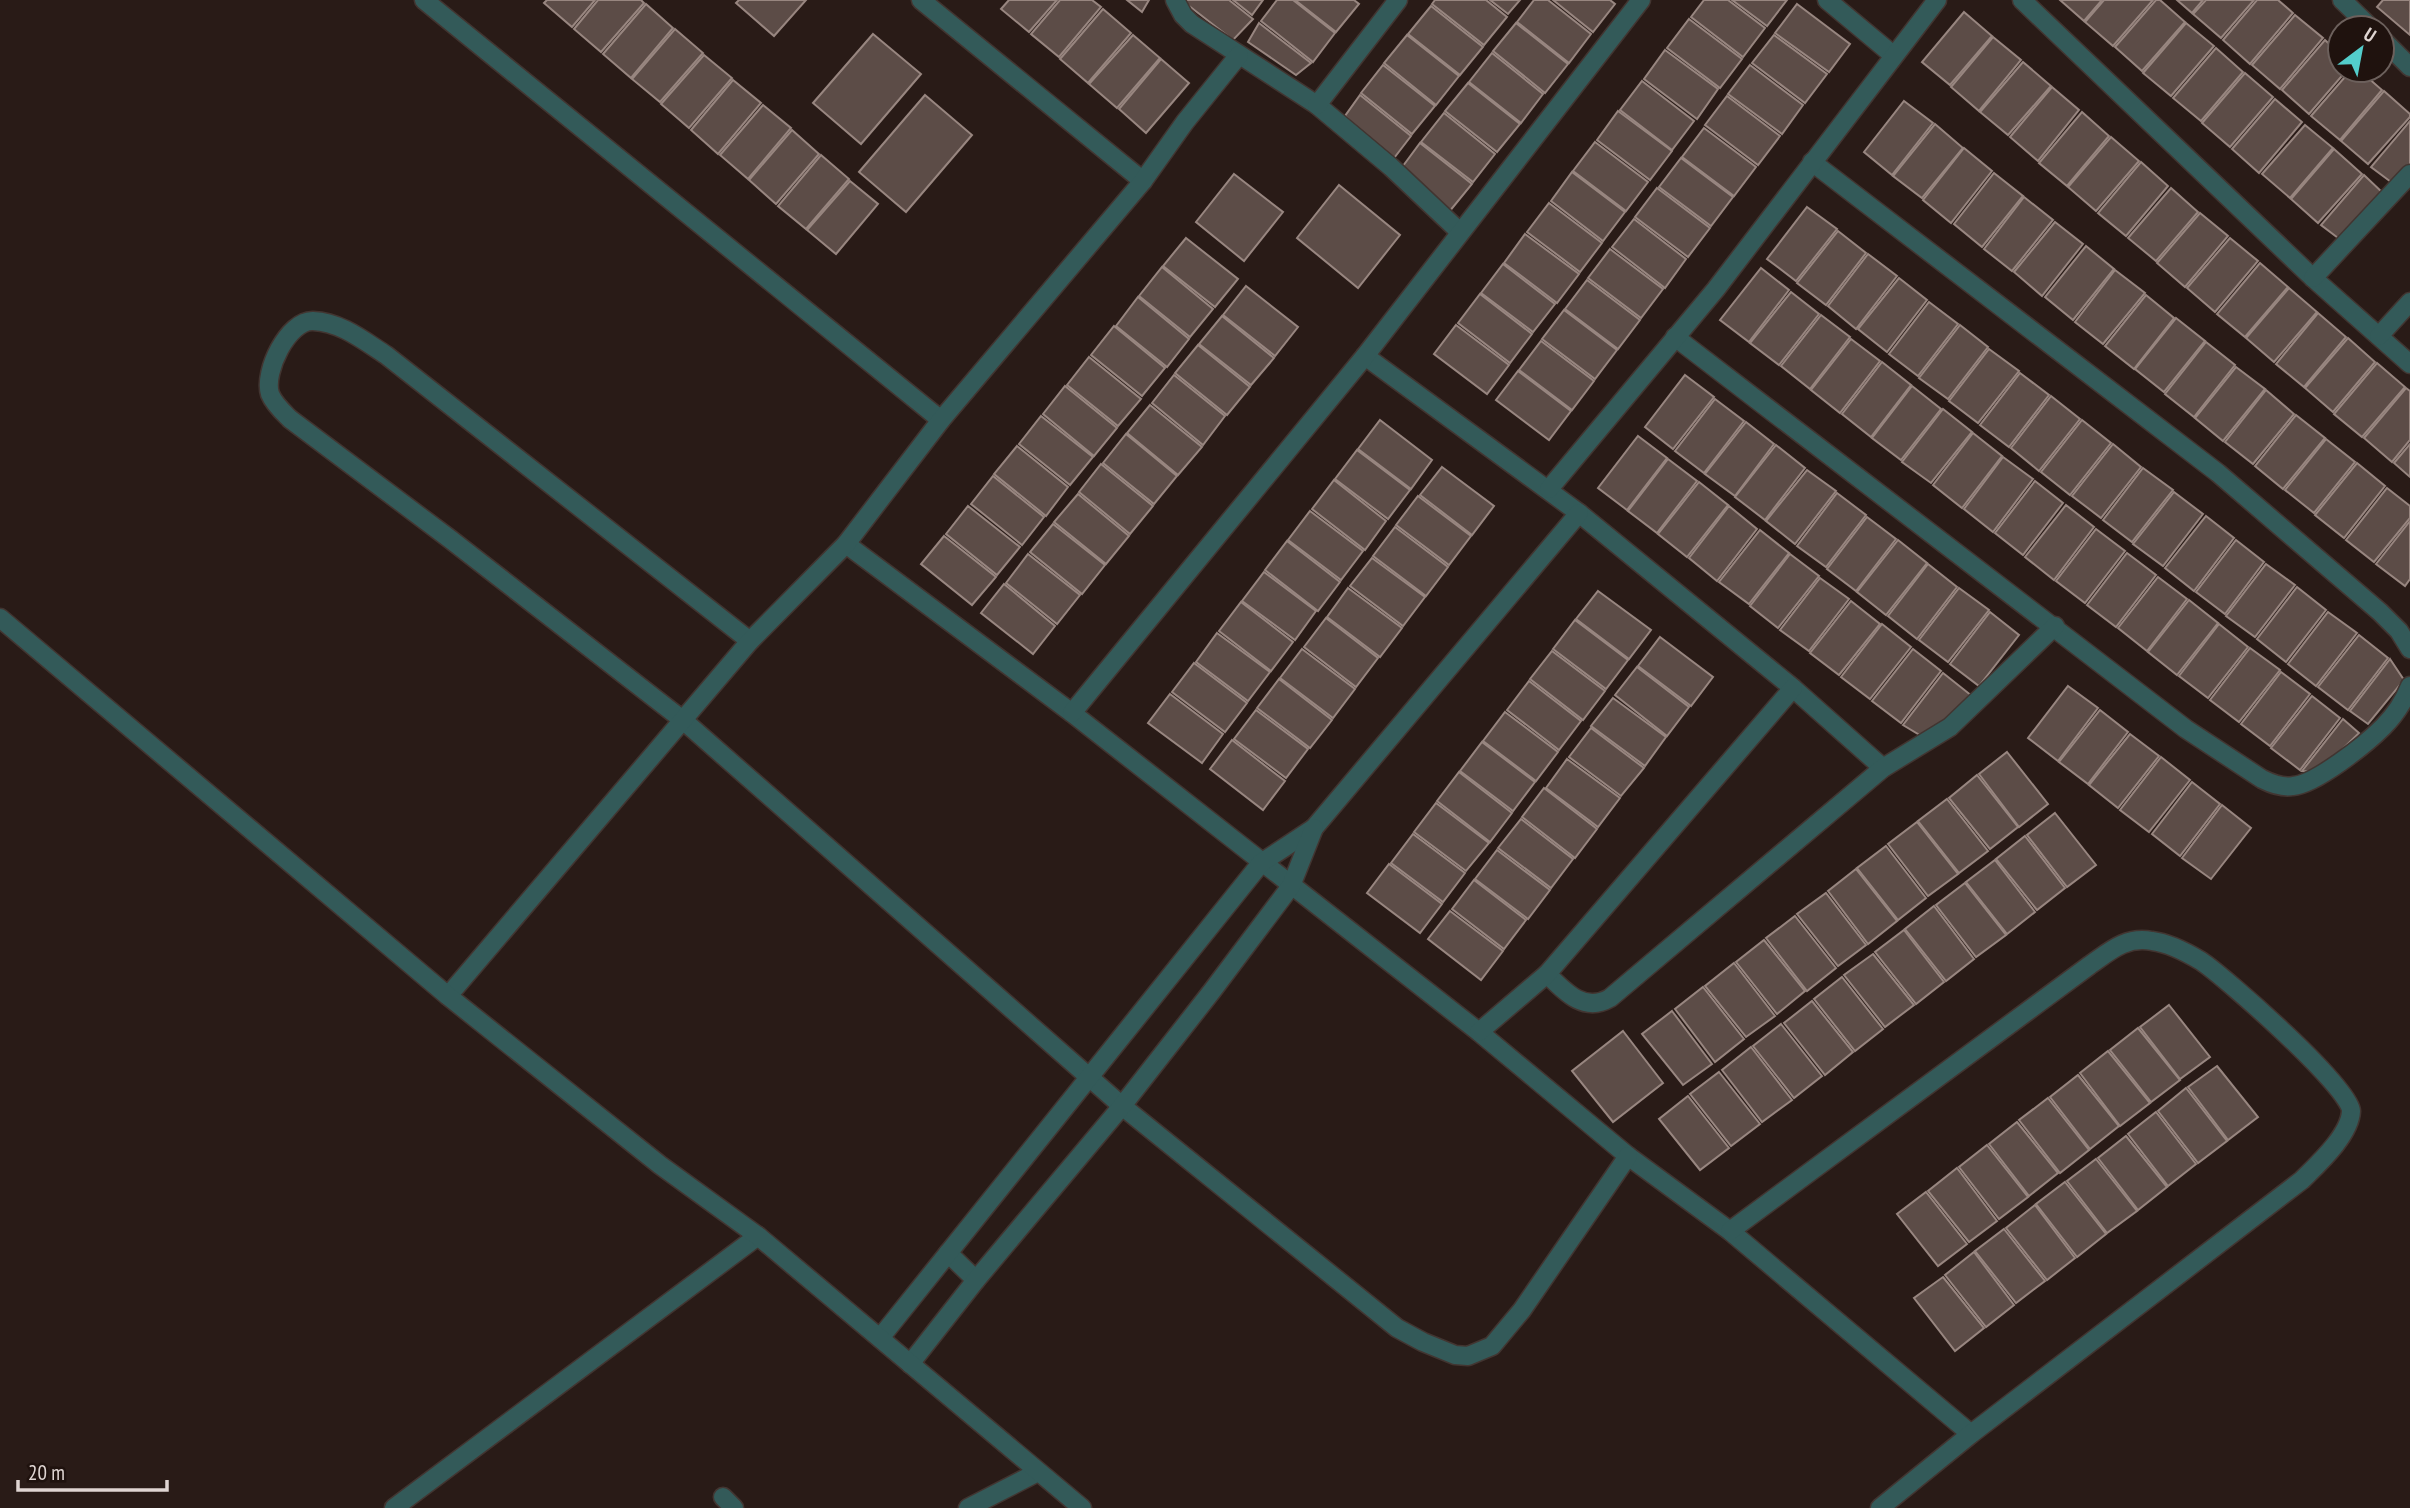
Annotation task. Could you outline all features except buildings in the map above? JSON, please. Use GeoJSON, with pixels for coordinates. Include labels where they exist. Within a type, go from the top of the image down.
{"type":"FeatureCollection","features":[{"type":"Feature","properties":{"kind":"street"},"geometry":{"type":"LineString","coordinates":[[425,0],[941,419]]}},
{"type":"Feature","properties":{"kind":"street"},"geometry":{"type":"LineString","coordinates":[[921,0],[1143,181]]}},
{"type":"Feature","properties":{"kind":"street"},"geometry":{"type":"LineString","coordinates":[[1175,0],[1182,15],[1192,24],[1317,105],[1391,167],[1460,232]]}},
{"type":"Feature","properties":{"kind":"street"},"geometry":{"type":"LineString","coordinates":[[1317,105],[1398,0]]}},
{"type":"Feature","properties":{"kind":"street"},"geometry":{"type":"LineString","coordinates":[[1072,713],[1365,356],[1642,0]]}},
{"type":"Feature","properties":{"kind":"street"},"geometry":{"type":"LineString","coordinates":[[1827,0],[1894,55]]}},
{"type":"Feature","properties":{"kind":"street"},"geometry":{"type":"LineString","coordinates":[[1549,489],[1716,289],[1937,0]]}},
{"type":"Feature","properties":{"kind":"street"},"geometry":{"type":"LineString","coordinates":[[2022,0],[2313,278],[2410,364]]}},
{"type":"Feature","properties":{"kind":"street"},"geometry":{"type":"LineString","coordinates":[[2342,0],[2356,14]]}},
{"type":"Feature","properties":{"kind":"street"},"geometry":{"type":"LineString","coordinates":[[2396,53],[2410,67]]}},
{"type":"Feature","properties":{"kind":"street"},"geometry":{"type":"LineString","coordinates":[[448,996],[750,642],[846,544],[941,419],[1143,181],[1185,122],[1239,55]]}},
{"type":"Feature","properties":{"kind":"street"},"geometry":{"type":"LineString","coordinates":[[1812,162],[2218,473],[2380,612],[2399,631],[2410,649]]}},
{"type":"Feature","properties":{"kind":"street"},"geometry":{"type":"LineString","coordinates":[[2313,278],[2410,174]]}},
{"type":"Feature","properties":{"kind":"street"},"geometry":{"type":"LineString","coordinates":[[2379,337],[2410,302]]}},
{"type":"Feature","properties":{"kind":"street"},"geometry":{"type":"LineString","coordinates":[[750,642],[386,355],[351,332],[311,321],[301,324],[276,356],[268,376],[270,394],[290,419],[450,538],[684,720],[1122,1106],[1397,1328],[1455,1355],[1468,1356],[1493,1346],[1522,1310],[1628,1156]]}},
{"type":"Feature","properties":{"kind":"street"},"geometry":{"type":"LineString","coordinates":[[1675,337],[2186,729],[2274,785],[2295,786],[2308,783],[2325,773],[2383,727],[2404,702],[2410,686]]}},
{"type":"Feature","properties":{"kind":"street"},"geometry":{"type":"LineString","coordinates":[[1365,356],[1549,489],[1793,688],[1883,768]]}},
{"type":"Feature","properties":{"kind":"street"},"geometry":{"type":"LineString","coordinates":[[880,1338],[1261,863],[1314,828],[1579,513]]}},
{"type":"Feature","properties":{"kind":"street"},"geometry":{"type":"LineString","coordinates":[[846,544],[1072,713],[1479,1032],[1628,1156],[1730,1231],[1971,1434]]}},
{"type":"Feature","properties":{"kind":"street"},"geometry":{"type":"LineString","coordinates":[[0,618],[448,996],[660,1165],[758,1236],[1082,1508]]}},
{"type":"Feature","properties":{"kind":"street"},"geometry":{"type":"LineString","coordinates":[[1547,974],[1568,995],[1577,999],[1588,1003],[1602,1003],[1611,998],[1883,768],[1950,727],[2055,626]]}},
{"type":"Feature","properties":{"kind":"street"},"geometry":{"type":"LineString","coordinates":[[1479,1032],[1547,974],[1793,688]]}},
{"type":"Feature","properties":{"kind":"street"},"geometry":{"type":"LineString","coordinates":[[910,1364],[976,1280],[1122,1106],[1291,887],[1314,828]]}},
{"type":"Feature","properties":{"kind":"street"},"geometry":{"type":"LineString","coordinates":[[1730,1231],[2119,944],[2133,940],[2152,940],[2179,948],[2202,962],[2239,991],[2345,1096],[2350,1105],[2347,1128],[2302,1180],[1971,1434],[1880,1508]]}},
{"type":"Feature","properties":{"kind":"street"},"geometry":{"type":"LineString","coordinates":[[394,1508],[758,1236]]}},
{"type":"Feature","properties":{"kind":"street"},"geometry":{"type":"LineString","coordinates":[[948,1253],[976,1280]]}},
{"type":"Feature","properties":{"kind":"street"},"geometry":{"type":"LineString","coordinates":[[968,1508],[1038,1472]]}}]}
